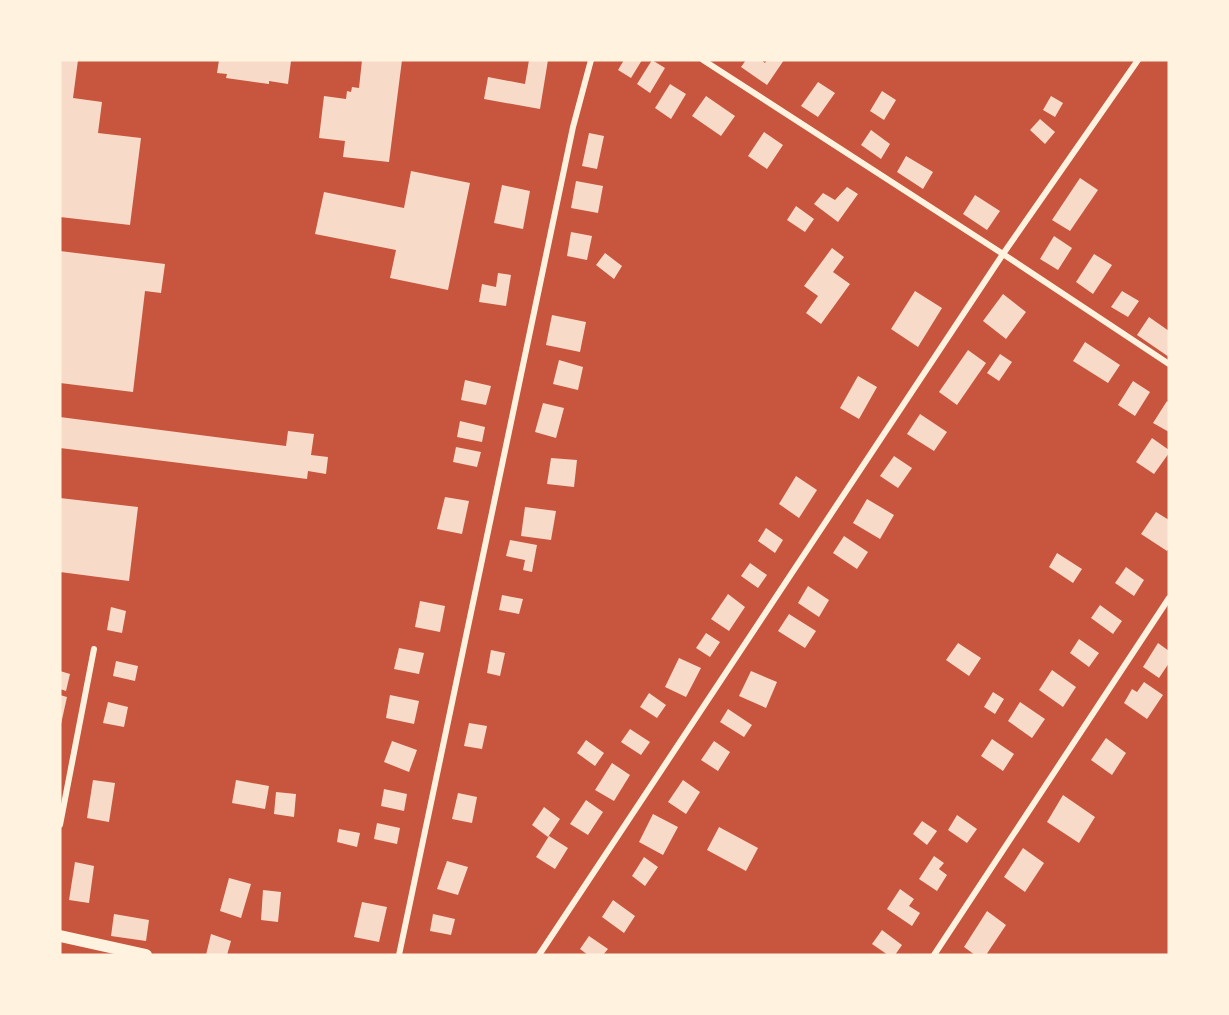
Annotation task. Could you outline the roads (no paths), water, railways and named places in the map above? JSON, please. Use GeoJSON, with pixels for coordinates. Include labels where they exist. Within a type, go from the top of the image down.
{"type":"FeatureCollection","features":[{"type":"Feature","properties":{"kind":"main road"},"geometry":{"type":"LineString","coordinates":[[60,936],[146,955]]}},
{"type":"Feature","properties":{"kind":"street"},"geometry":{"type":"LineString","coordinates":[[399,955],[573,128],[591,60]]}},
{"type":"Feature","properties":{"kind":"street"},"geometry":{"type":"LineString","coordinates":[[539,955],[1003,254],[1138,60]]}},
{"type":"Feature","properties":{"kind":"street"},"geometry":{"type":"LineString","coordinates":[[706,61],[1169,364]]}},
{"type":"Feature","properties":{"kind":"street"},"geometry":{"type":"LineString","coordinates":[[934,955],[1169,598]]}},
{"type":"Feature","properties":{"kind":"street"},"geometry":{"type":"LineString","coordinates":[[60,825],[94,649]]}}]}
